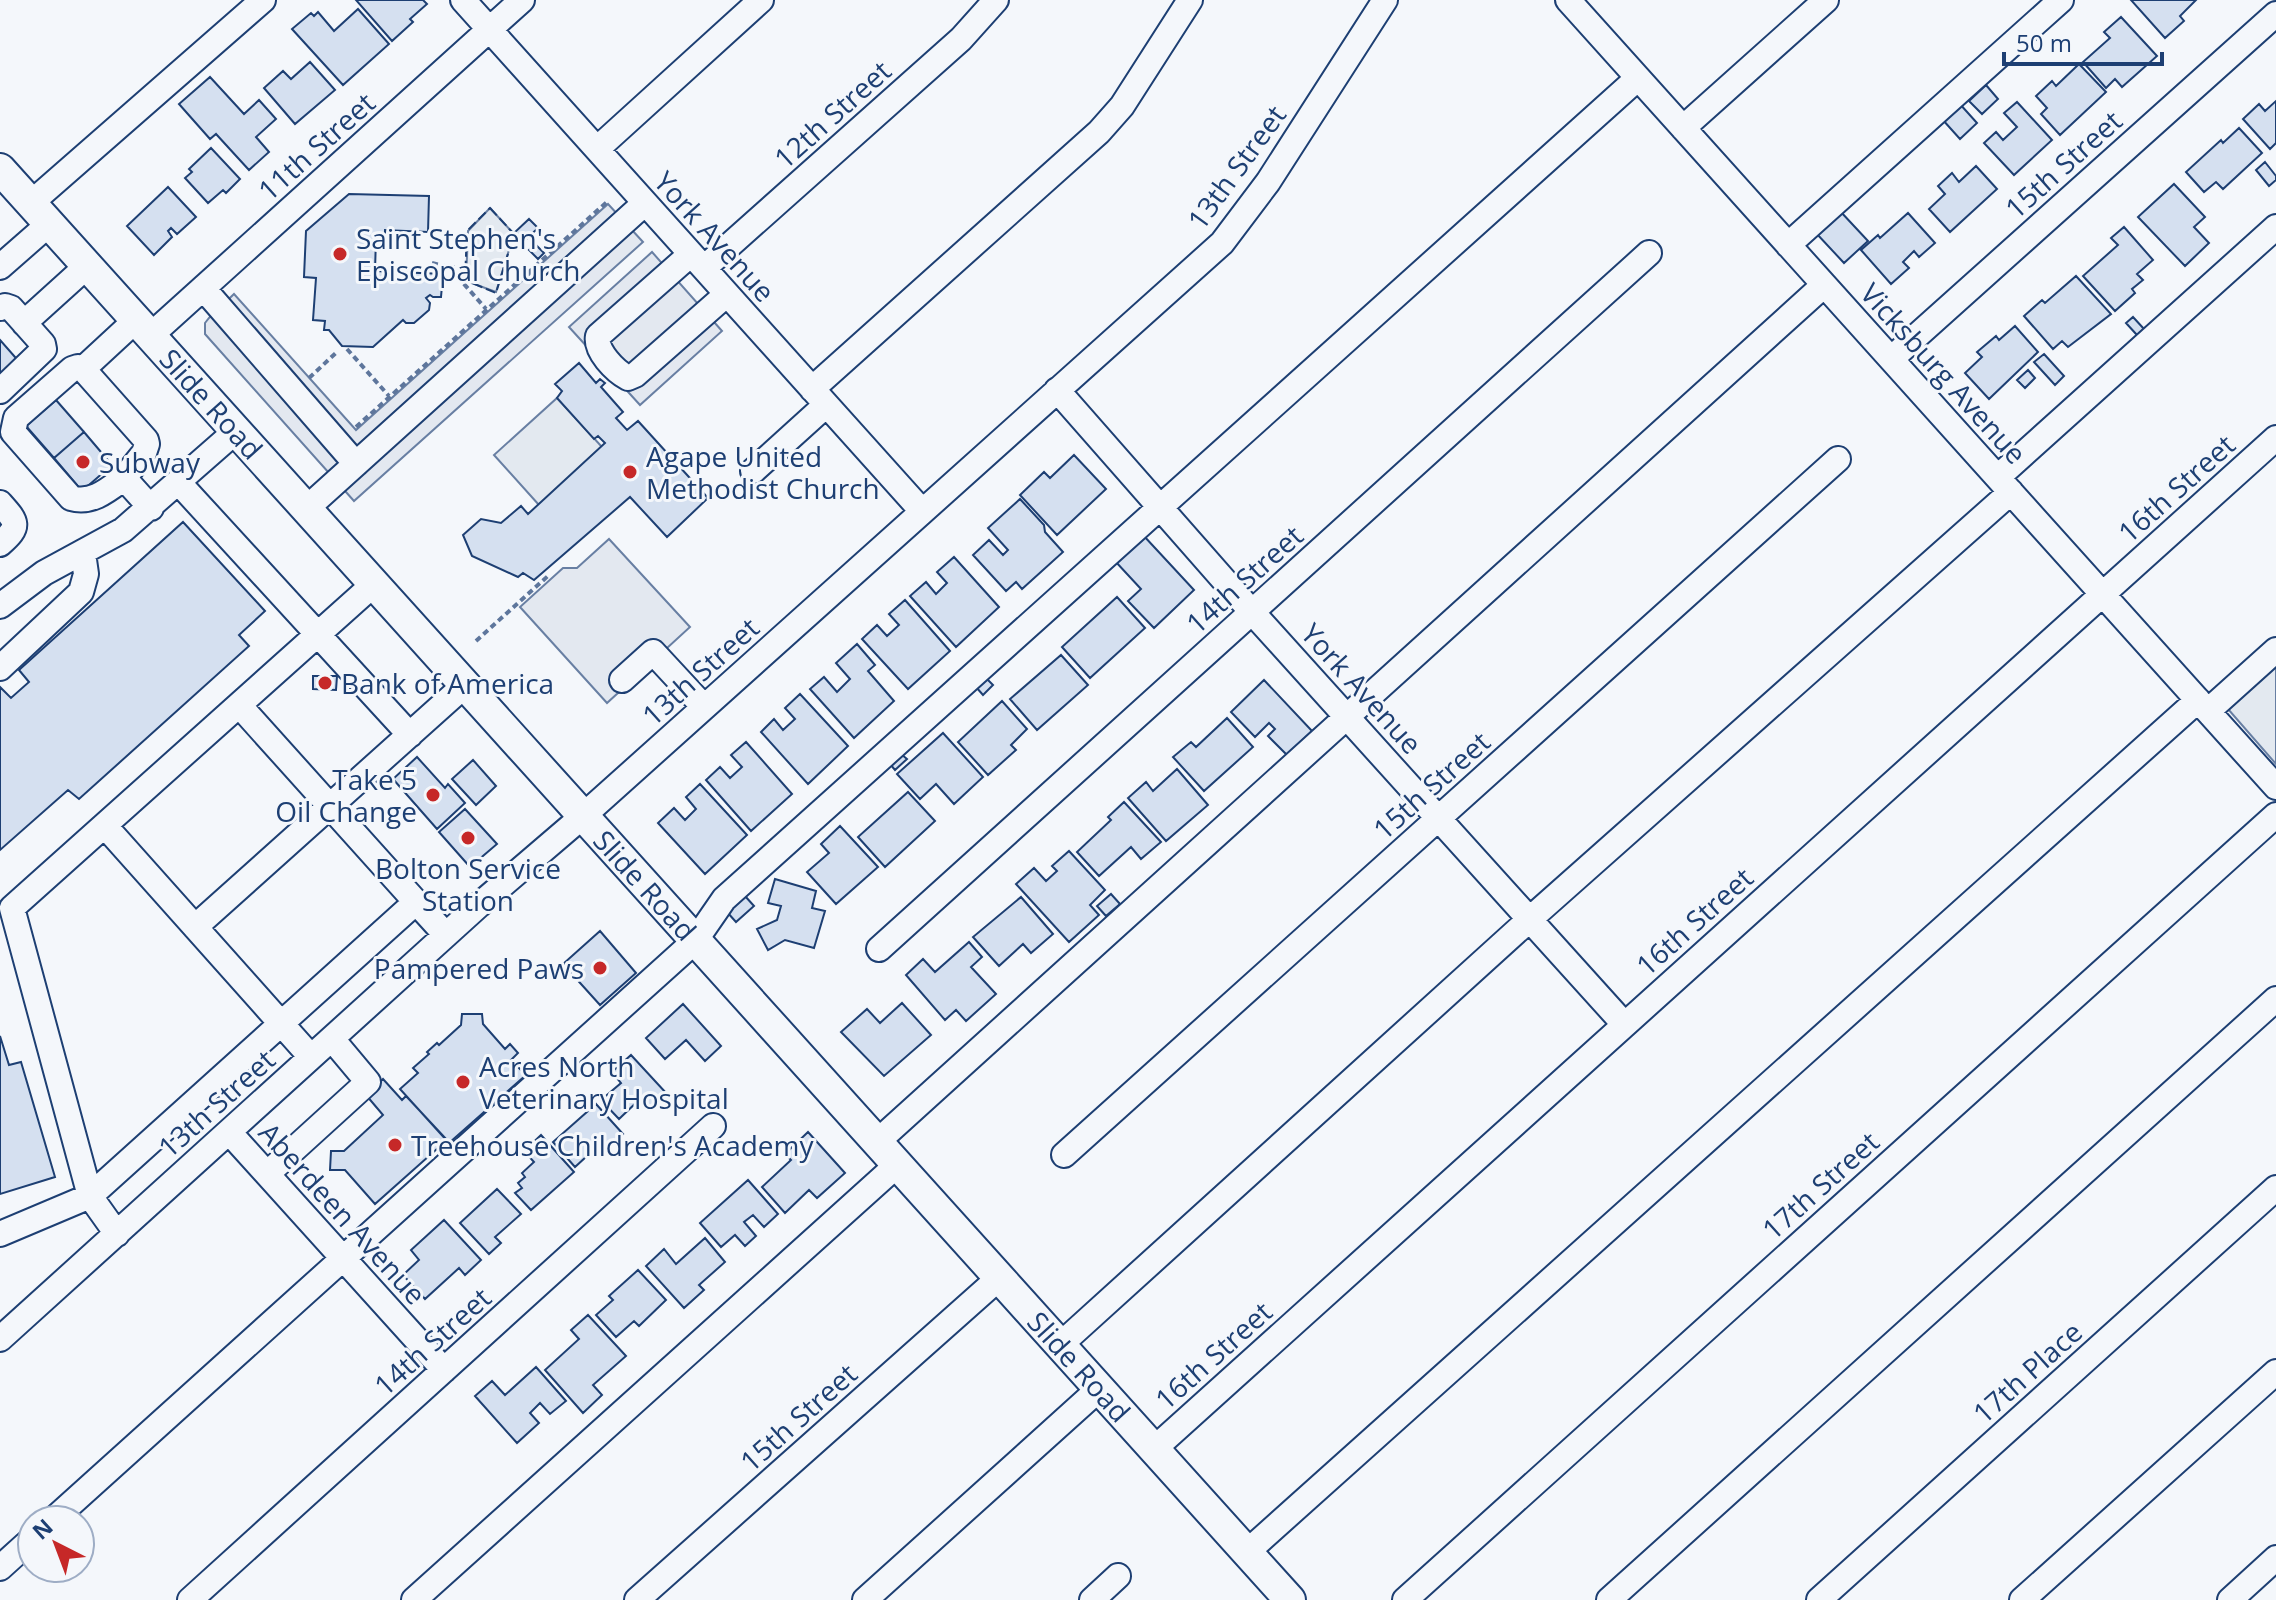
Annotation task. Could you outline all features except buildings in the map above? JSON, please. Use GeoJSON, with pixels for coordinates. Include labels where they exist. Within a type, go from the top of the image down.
{"type":"FeatureCollection","features":[{"type":"Feature","properties":{"kind":"main road","name":"Slide Road"},"geometry":{"type":"LineString","coordinates":[[0,169],[1290,1600]]}},
{"type":"Feature","properties":{"kind":"street"},"geometry":{"type":"LineString","coordinates":[[0,267],[40,214],[263,0]]}},
{"type":"Feature","properties":{"kind":"street","name":"York Avenue"},"geometry":{"type":"LineString","coordinates":[[463,0],[922,511]]}},
{"type":"Feature","properties":{"kind":"street","name":"11th Street"},"geometry":{"type":"LineString","coordinates":[[83,369],[203,288],[522,0]]}},
{"type":"Feature","properties":{"kind":"street"},"geometry":{"type":"LineString","coordinates":[[597,149],[761,0]]}},
{"type":"Feature","properties":{"kind":"street","name":"12th Street"},"geometry":{"type":"LineString","coordinates":[[727,294],[628,378],[598,348],[598,336],[697,261],[949,50],[996,0]]}},
{"type":"Feature","properties":{"kind":"street"},"geometry":{"type":"LineString","coordinates":[[753,471],[819,397],[1099,132],[1122,106],[1190,0]]}},
{"type":"Feature","properties":{"kind":"street","name":"13th Street"},"geometry":{"type":"LineString","coordinates":[[1,1337],[446,935],[1222,243],[1268,182],[1385,0]]}},
{"type":"Feature","properties":{"kind":"street"},"geometry":{"type":"LineString","coordinates":[[1683,128],[1826,0]]}},
{"type":"Feature","properties":{"kind":"street"},"geometry":{"type":"LineString","coordinates":[[1788,245],[2061,0]]}},
{"type":"Feature","properties":{"kind":"street","name":"Vicksburg Avenue"},"geometry":{"type":"LineString","coordinates":[[1578,4],[1638,78],[2276,787]]}},
{"type":"Feature","properties":{"kind":"street","name":"15th Street"},"geometry":{"type":"LineString","coordinates":[[1891,359],[2276,14]]}},
{"type":"Feature","properties":{"kind":"street"},"geometry":{"type":"LineString","coordinates":[[71,1504],[695,941],[724,899],[1638,78]]}},
{"type":"Feature","properties":{"kind":"street"},"geometry":{"type":"LineString","coordinates":[[306,509],[645,203]]}},
{"type":"Feature","properties":{"kind":"street"},"geometry":{"type":"LineString","coordinates":[[1060,1345],[2004,485],[2276,227]]}},
{"type":"Feature","properties":{"kind":"street","name":"14th Street"},"geometry":{"type":"LineString","coordinates":[[879,949],[1649,253]]}},
{"type":"Feature","properties":{"kind":"street"},"geometry":{"type":"LineString","coordinates":[[24,323],[87,266]]}},
{"type":"Feature","properties":{"kind":"street"},"geometry":{"type":"LineString","coordinates":[[877,1142],[1824,285]]}},
{"type":"Feature","properties":{"kind":"street"},"geometry":{"type":"LineString","coordinates":[[203,288],[356,464]]}},
{"type":"Feature","properties":{"kind":"street"},"geometry":{"type":"LineString","coordinates":[[0,308],[11,308],[44,349],[0,391]]}},
{"type":"Feature","properties":{"kind":"street"},"geometry":{"type":"LineString","coordinates":[[72,369],[83,369],[146,440],[144,453],[124,478],[104,493],[83,501],[71,498],[13,432],[13,424],[72,369]]}},
{"type":"Feature","properties":{"kind":"street","name":"York Avenue"},"geometry":{"type":"LineString","coordinates":[[1057,390],[1252,612],[1624,1024]]}},
{"type":"Feature","properties":{"kind":"street"},"geometry":{"type":"LineString","coordinates":[[4,595],[123,530],[236,431]]}},
{"type":"Feature","properties":{"kind":"street","name":"16th Street"},"geometry":{"type":"LineString","coordinates":[[1154,1449],[2276,438]]}},
{"type":"Feature","properties":{"kind":"street","name":"15th Street"},"geometry":{"type":"LineString","coordinates":[[1064,1155],[1838,459]]}},
{"type":"Feature","properties":{"kind":"street"},"geometry":{"type":"LineString","coordinates":[[124,478],[151,508]]}},
{"type":"Feature","properties":{"kind":"street"},"geometry":{"type":"LineString","coordinates":[[179,483],[410,735]]}},
{"type":"Feature","properties":{"kind":"street"},"geometry":{"type":"LineString","coordinates":[[0,503],[14,519],[15,526],[13,533],[0,544]]}},
{"type":"Feature","properties":{"kind":"street"},"geometry":{"type":"LineString","coordinates":[[0,668],[74,602],[81,592],[86,574],[83,553]]}},
{"type":"Feature","properties":{"kind":"street"},"geometry":{"type":"LineString","coordinates":[[117,1234],[90,1196],[12,908],[374,584]]}},
{"type":"Feature","properties":{"kind":"street"},"geometry":{"type":"LineString","coordinates":[[622,680],[660,646],[704,707]]}},
{"type":"Feature","properties":{"kind":"street"},"geometry":{"type":"LineString","coordinates":[[1247,1552],[2203,706],[2276,650]]}},
{"type":"Feature","properties":{"kind":"street"},"geometry":{"type":"LineString","coordinates":[[195,927],[465,685]]}},
{"type":"Feature","properties":{"kind":"street"},"geometry":{"type":"LineString","coordinates":[[239,705],[446,935]]}},
{"type":"Feature","properties":{"kind":"street","name":"17th Street"},"geometry":{"type":"LineString","coordinates":[[1405,1600],[2276,815]]}},
{"type":"Feature","properties":{"kind":"street"},"geometry":{"type":"LineString","coordinates":[[105,826],[311,1057]]}},
{"type":"Feature","properties":{"kind":"street"},"geometry":{"type":"LineString","coordinates":[[0,1234],[90,1196],[416,902]]}},
{"type":"Feature","properties":{"kind":"street"},"geometry":{"type":"LineString","coordinates":[[1609,1600],[2276,999]]}},
{"type":"Feature","properties":{"kind":"street"},"geometry":{"type":"LineString","coordinates":[[268,1173],[368,1082],[332,1039]]}},
{"type":"Feature","properties":{"kind":"street","name":"14th Street"},"geometry":{"type":"LineString","coordinates":[[190,1600],[713,1126]]}},
{"type":"Feature","properties":{"kind":"street","name":"Aberdeen Avenue"},"geometry":{"type":"LineString","coordinates":[[229,1132],[444,1370]]}},
{"type":"Feature","properties":{"kind":"street"},"geometry":{"type":"LineString","coordinates":[[414,1600],[897,1165]]}},
{"type":"Feature","properties":{"kind":"street","name":"17th Place"},"geometry":{"type":"LineString","coordinates":[[1819,1600],[2276,1188]]}},
{"type":"Feature","properties":{"kind":"street","name":"15th Street"},"geometry":{"type":"LineString","coordinates":[[640,1599],[999,1278]]}},
{"type":"Feature","properties":{"kind":"street"},"geometry":{"type":"LineString","coordinates":[[2022,1600],[2276,1372]]}},
{"type":"Feature","properties":{"kind":"street"},"geometry":{"type":"LineString","coordinates":[[865,1600],[1099,1389]]}},
{"type":"Feature","properties":{"kind":"street"},"geometry":{"type":"LineString","coordinates":[[0,1568],[16,1554]]}},
{"type":"Feature","properties":{"kind":"street"},"geometry":{"type":"LineString","coordinates":[[2230,1600],[2276,1558]]}},
{"type":"Feature","properties":{"kind":"street"},"geometry":{"type":"LineString","coordinates":[[1092,1600],[1118,1576]]}},
{"type":"Feature","properties":{"kind":"path"},"geometry":{"type":"LineString","coordinates":[[356,427],[608,201]]}},
{"type":"Feature","properties":{"kind":"path"},"geometry":{"type":"LineString","coordinates":[[432,263],[465,267]]}},
{"type":"Feature","properties":{"kind":"path"},"geometry":{"type":"LineString","coordinates":[[449,267],[486,309]]}},
{"type":"Feature","properties":{"kind":"path"},"geometry":{"type":"LineString","coordinates":[[347,349],[389,396]]}},
{"type":"Feature","properties":{"kind":"path"},"geometry":{"type":"LineString","coordinates":[[295,396],[313,372],[338,351]]}},
{"type":"Feature","properties":{"kind":"path"},"geometry":{"type":"LineString","coordinates":[[476,641],[549,575]]}},
{"type":"Feature","properties":{"kind":"shaded area"},"geometry":{"type":"Polygon","coordinates":[[[608,204],[643,242],[354,501],[205,334],[205,323],[234,294],[356,430],[608,204]]]}},
{"type":"Feature","properties":{"kind":"shaded area"},"geometry":{"type":"Polygon","coordinates":[[[490,208],[514,234],[496,292],[466,281],[468,231],[490,208]]]}},
{"type":"Feature","properties":{"kind":"shaded area"},"geometry":{"type":"Polygon","coordinates":[[[652,252],[722,331],[640,405],[569,327],[652,252]]]}},
{"type":"Feature","properties":{"kind":"shaded area"},"geometry":{"type":"Polygon","coordinates":[[[557,398],[602,447],[539,505],[494,455],[557,398]]]}},
{"type":"Feature","properties":{"kind":"shaded area"},"geometry":{"type":"Polygon","coordinates":[[[609,539],[690,627],[607,703],[520,607],[563,568],[577,568],[609,539]]]}},
{"type":"Feature","properties":{"kind":"shaded area"},"geometry":{"type":"Polygon","coordinates":[[[2276,661],[2276,764],[2228,709],[2276,661]]]}},
{"type":"Feature","properties":{"kind":"fence"},"geometry":{"type":"LineString","coordinates":[[490,208],[514,234],[496,293],[465,280],[467,231],[490,208]]}},
{"type":"Feature","properties":{"kind":"place","name":"Saint Stephen's Episcopal Church"},"geometry":{"type":"Point","coordinates":[340,254]}},
{"type":"Feature","properties":{"kind":"place","name":"Subway"},"geometry":{"type":"Point","coordinates":[83,462]}},
{"type":"Feature","properties":{"kind":"place","name":"Agape United Methodist Church"},"geometry":{"type":"Point","coordinates":[630,472]}},
{"type":"Feature","properties":{"kind":"place","name":"Bank of America"},"geometry":{"type":"Point","coordinates":[325,683]}},
{"type":"Feature","properties":{"kind":"place","name":"Take 5 Oil Change"},"geometry":{"type":"Point","coordinates":[433,795]}},
{"type":"Feature","properties":{"kind":"place","name":"Bolton Service Station"},"geometry":{"type":"Point","coordinates":[468,838]}},
{"type":"Feature","properties":{"kind":"place","name":"Pampered Paws"},"geometry":{"type":"Point","coordinates":[600,968]}},
{"type":"Feature","properties":{"kind":"place","name":"Acres North Veterinary Hospital"},"geometry":{"type":"Point","coordinates":[463,1082]}},
{"type":"Feature","properties":{"kind":"place","name":"Treehouse Children's Academy"},"geometry":{"type":"Point","coordinates":[395,1145]}}]}
